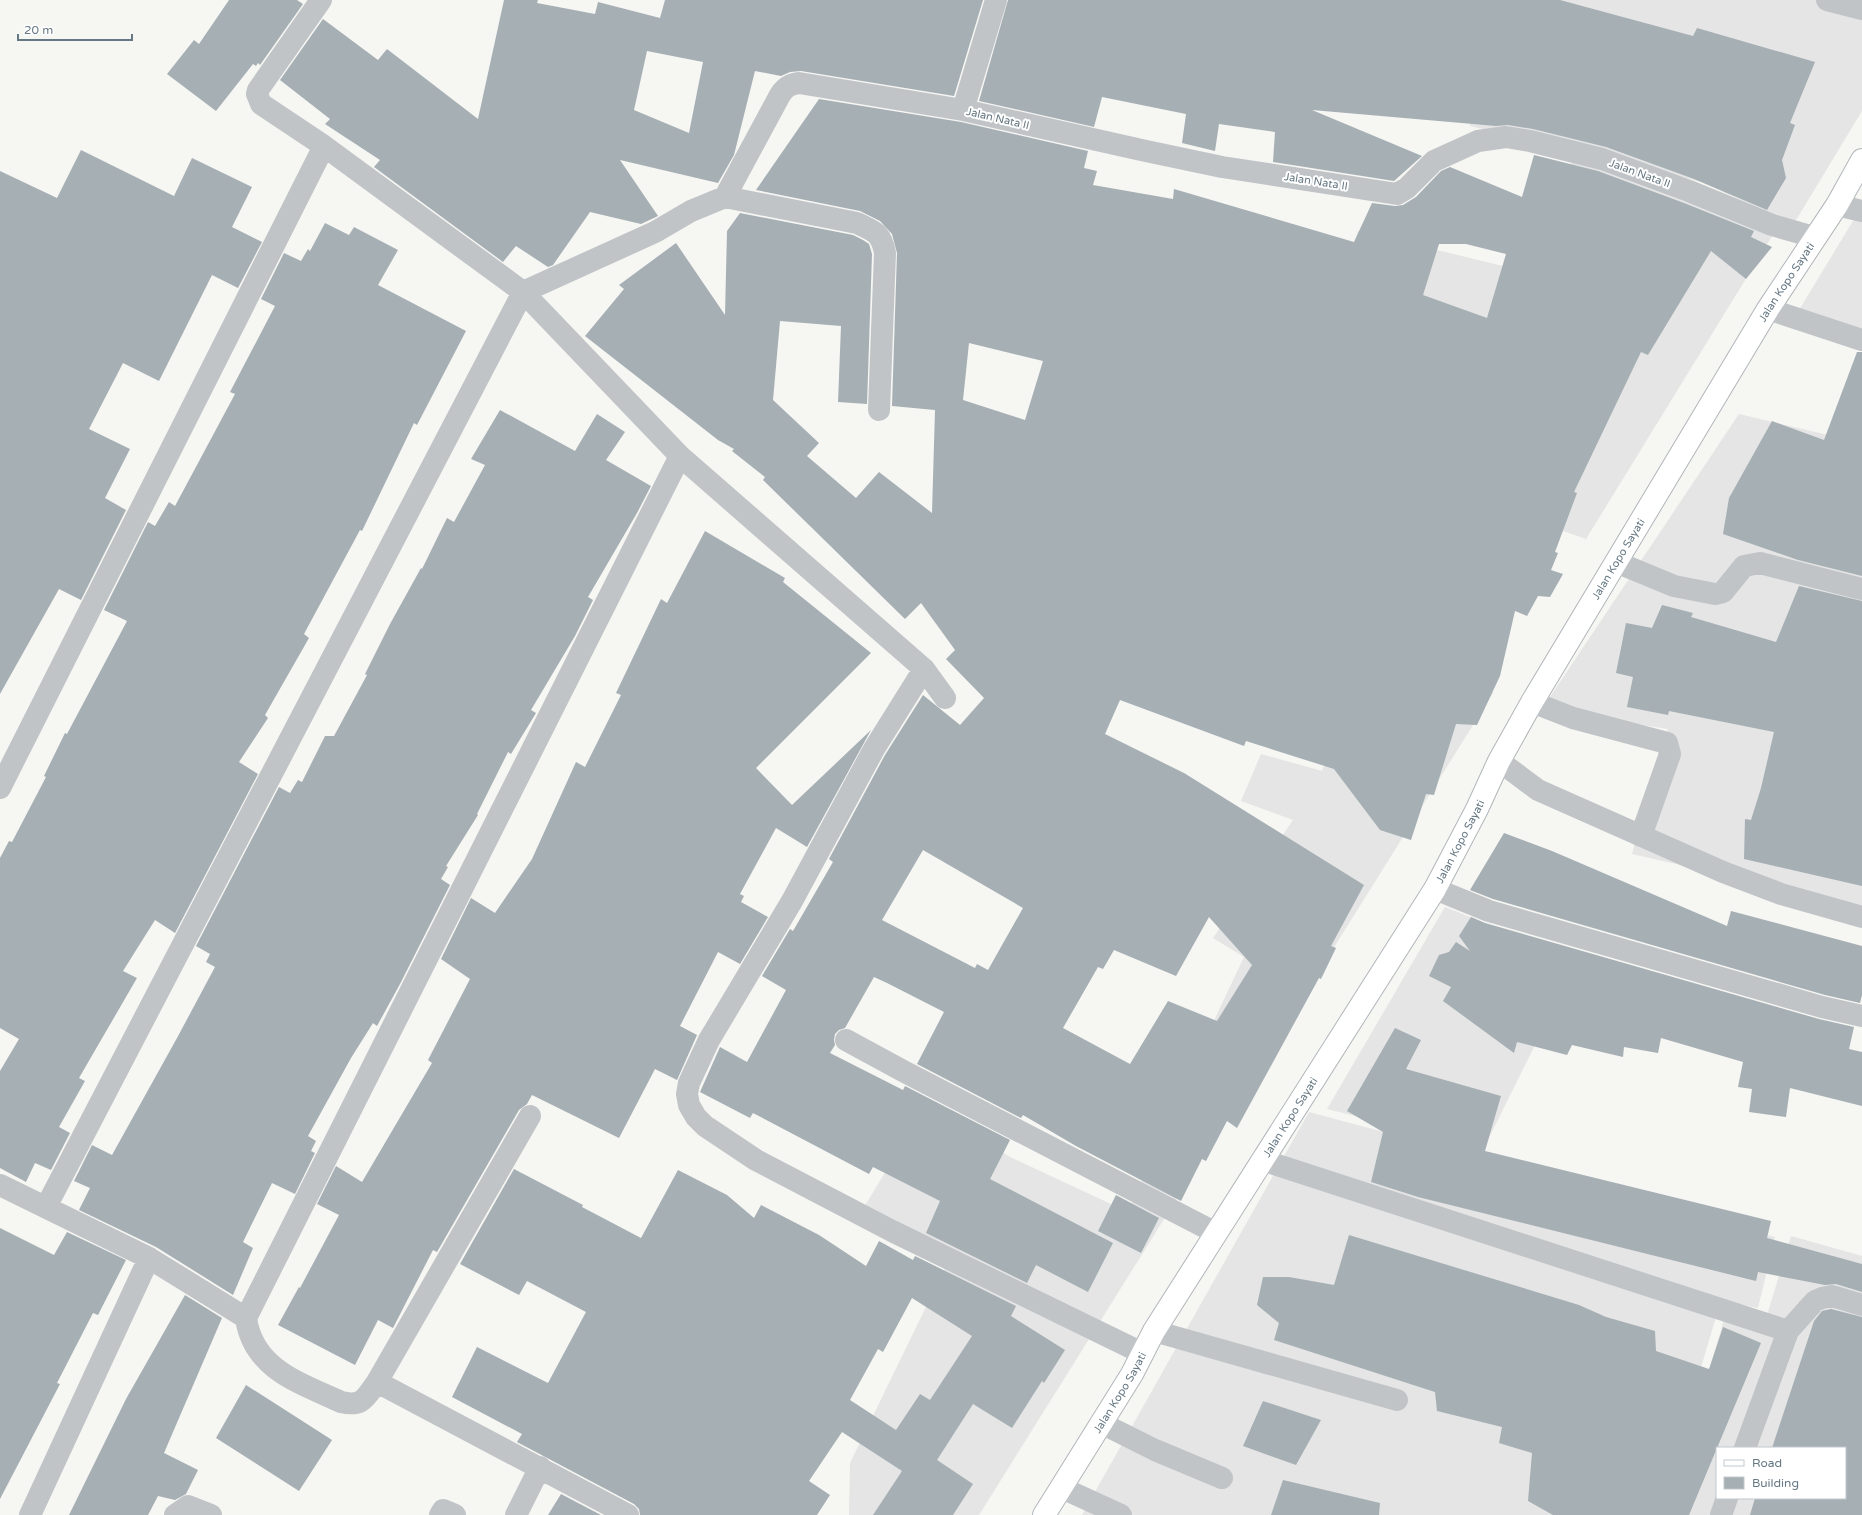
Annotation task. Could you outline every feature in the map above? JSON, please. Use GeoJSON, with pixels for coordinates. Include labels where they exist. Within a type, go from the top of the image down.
{"type":"FeatureCollection","features":[{"type":"Feature","properties":{"kind":"main road","name":"Jalan Kopo Sayati"},"geometry":{"type":"LineString","coordinates":[[1044,1515],[1101,1423],[1154,1331],[1435,889],[1477,809],[1499,761],[1532,702],[1768,309],[1814,237],[1837,205],[1862,160]]}},
{"type":"Feature","properties":{"kind":"street"},"geometry":{"type":"LineString","coordinates":[[321,0],[258,90],[257,94],[261,104],[324,146],[523,292],[680,456],[924,669],[945,698]]}},
{"type":"Feature","properties":{"kind":"street"},"geometry":{"type":"LineString","coordinates":[[963,110],[996,0]]}},
{"type":"Feature","properties":{"kind":"street"},"geometry":{"type":"LineString","coordinates":[[1827,0],[1862,9]]}},
{"type":"Feature","properties":{"kind":"street","name":"Jalan Nata II"},"geometry":{"type":"LineString","coordinates":[[725,197],[784,90],[792,84],[799,83],[963,110],[1146,152],[1222,167],[1397,194],[1407,188],[1434,161],[1478,141],[1506,137],[1530,141],[1602,159],[1689,191],[1772,225],[1814,237]]}},
{"type":"Feature","properties":{"kind":"street"},"geometry":{"type":"LineString","coordinates":[[0,788],[324,146]]}},
{"type":"Feature","properties":{"kind":"street"},"geometry":{"type":"LineString","coordinates":[[46,1207],[523,292],[655,232],[691,210],[725,197],[857,223],[874,231],[882,239],[885,253],[879,410]]}},
{"type":"Feature","properties":{"kind":"street"},"geometry":{"type":"LineString","coordinates":[[1837,205],[1862,211]]}},
{"type":"Feature","properties":{"kind":"street"},"geometry":{"type":"LineString","coordinates":[[1768,309],[1862,340]]}},
{"type":"Feature","properties":{"kind":"street"},"geometry":{"type":"LineString","coordinates":[[530,1116],[377,1382],[363,1401],[352,1405],[341,1402],[278,1372],[266,1361],[254,1345],[248,1331],[246,1318],[680,456]]}},
{"type":"Feature","properties":{"kind":"street"},"geometry":{"type":"LineString","coordinates":[[1616,562],[1674,586],[1715,594],[1723,592],[1744,566],[1760,563],[1862,589]]}},
{"type":"Feature","properties":{"kind":"street"},"geometry":{"type":"LineString","coordinates":[[924,669],[874,749],[792,901],[709,1040],[689,1083],[687,1094],[689,1105],[696,1117],[705,1126],[762,1163],[892,1231],[1142,1353]]}},
{"type":"Feature","properties":{"kind":"street"},"geometry":{"type":"LineString","coordinates":[[1532,702],[1573,718],[1667,743],[1670,754],[1641,836]]}},
{"type":"Feature","properties":{"kind":"street"},"geometry":{"type":"LineString","coordinates":[[1499,761],[1538,790],[1723,872],[1781,894],[1862,918]]}},
{"type":"Feature","properties":{"kind":"street"},"geometry":{"type":"LineString","coordinates":[[1435,889],[1489,911],[1822,1007],[1862,1016]]}},
{"type":"Feature","properties":{"kind":"street"},"geometry":{"type":"LineString","coordinates":[[846,1040],[912,1076],[1216,1233]]}},
{"type":"Feature","properties":{"kind":"street"},"geometry":{"type":"LineString","coordinates":[[1262,1160],[1788,1331]]}},
{"type":"Feature","properties":{"kind":"street"},"geometry":{"type":"LineString","coordinates":[[0,1185],[149,1258],[246,1318]]}},
{"type":"Feature","properties":{"kind":"street"},"geometry":{"type":"LineString","coordinates":[[30,1515],[149,1258]]}},
{"type":"Feature","properties":{"kind":"street"},"geometry":{"type":"LineString","coordinates":[[1745,1447],[1788,1331],[1814,1301],[1822,1298],[1832,1296],[1862,1305]]}},
{"type":"Feature","properties":{"kind":"street"},"geometry":{"type":"LineString","coordinates":[[1154,1331],[1398,1400]]}},
{"type":"Feature","properties":{"kind":"street"},"geometry":{"type":"LineString","coordinates":[[377,1382],[540,1467],[628,1515]]}},
{"type":"Feature","properties":{"kind":"street"},"geometry":{"type":"LineString","coordinates":[[1101,1423],[1155,1450],[1222,1478]]}},
{"type":"Feature","properties":{"kind":"street"},"geometry":{"type":"LineString","coordinates":[[516,1515],[540,1467]]}},
{"type":"Feature","properties":{"kind":"street"},"geometry":{"type":"LineString","coordinates":[[1062,1488],[1121,1515]]}},
{"type":"Feature","properties":{"kind":"street"},"geometry":{"type":"LineString","coordinates":[[1721,1515],[1727,1499]]}},
{"type":"Feature","properties":{"kind":"street"},"geometry":{"type":"LineString","coordinates":[[176,1515],[188,1506],[211,1515]]}},
{"type":"Feature","properties":{"kind":"street"},"geometry":{"type":"LineString","coordinates":[[440,1515],[443,1510],[455,1515]]}},
{"type":"Feature","properties":{"kind":"shaded area"},"geometry":{"type":"Polygon","coordinates":[[[1251,0],[1862,0],[1862,111],[1793,225],[1702,182],[1470,126],[1478,60],[1251,0]]]}},
{"type":"Feature","properties":{"kind":"shaded area"},"geometry":{"type":"Polygon","coordinates":[[[1572,161],[1696,191],[1774,233],[1586,539],[1494,507],[1324,341],[1358,231],[1536,274],[1572,161]]]}},
{"type":"Feature","properties":{"kind":"shaded area"},"geometry":{"type":"Polygon","coordinates":[[[1862,206],[1862,336],[1793,320],[1862,206]]]}},
{"type":"Feature","properties":{"kind":"shaded area"},"geometry":{"type":"Polygon","coordinates":[[[1739,414],[1862,443],[1862,906],[1632,854],[1668,729],[1542,709],[1739,414]]]}},
{"type":"Feature","properties":{"kind":"shaded area"},"geometry":{"type":"Polygon","coordinates":[[[1429,666],[1493,693],[979,1515],[849,1515],[850,1463],[945,1268],[863,1209],[927,1103],[1010,1157],[1128,1212],[1178,1097],[1244,957],[1213,938],[1293,820],[1241,801],[1261,754],[1322,771],[1350,700],[1429,666]]]}},
{"type":"Feature","properties":{"kind":"shaded area"},"geometry":{"type":"Polygon","coordinates":[[[1445,907],[1577,960],[1484,1148],[1327,1109],[1445,907]]]}},
{"type":"Feature","properties":{"kind":"shaded area"},"geometry":{"type":"Polygon","coordinates":[[[1309,1112],[1775,1237],[1758,1308],[1721,1300],[1657,1515],[1082,1515],[1309,1112]]]}},
{"type":"Feature","properties":{"kind":"shaded area"},"geometry":{"type":"Polygon","coordinates":[[[1791,1236],[1862,1256],[1862,1515],[1667,1515],[1728,1306],[1765,1322],[1791,1236]]]}},
{"type":"Feature","properties":{"kind":"building"},"geometry":{"type":"Polygon","coordinates":[[[229,0],[297,0],[303,4],[260,65],[258,63],[256,66],[253,64],[216,111],[167,74],[194,40],[199,44],[229,0]]]}},
{"type":"Feature","properties":{"kind":"building"},"geometry":{"type":"Polygon","coordinates":[[[504,0],[538,0],[537,3],[595,14],[598,2],[660,18],[665,0],[983,0],[954,96],[801,71],[790,72],[781,76],[755,71],[734,155],[718,183],[620,160],[658,216],[641,224],[590,212],[553,265],[548,267],[516,246],[503,262],[374,167],[380,160],[325,124],[330,119],[280,80],[323,19],[378,60],[387,49],[478,119],[504,0]],[[647,51],[634,110],[689,133],[703,62],[647,51]]]}},
{"type":"Feature","properties":{"kind":"building"},"geometry":{"type":"Polygon","coordinates":[[[1008,0],[1560,0],[1693,36],[1697,28],[1815,62],[1790,123],[1795,125],[1782,160],[1786,178],[1767,210],[1694,179],[1606,147],[1533,129],[1508,125],[1496,126],[1312,110],[1422,156],[1394,181],[1273,162],[1275,132],[1219,124],[1215,151],[1182,143],[1186,114],[1102,97],[1094,127],[979,101],[1008,0]]]}},
{"type":"Feature","properties":{"kind":"building"},"geometry":{"type":"Polygon","coordinates":[[[819,99],[961,122],[1088,151],[1084,168],[1097,171],[1093,185],[1173,199],[1174,189],[1354,242],[1372,203],[1395,206],[1403,205],[1416,197],[1441,171],[1450,167],[1522,197],[1534,155],[1598,171],[1684,203],[1754,231],[1751,237],[1772,247],[1746,279],[1711,251],[1648,355],[1641,352],[1574,492],[1577,493],[1555,552],[1558,553],[1551,570],[1563,574],[1550,597],[1538,596],[1527,616],[1515,611],[1500,676],[1477,725],[1456,724],[1434,795],[1426,794],[1411,840],[1380,830],[1334,769],[1246,741],[1244,746],[1120,700],[1105,734],[1184,773],[1364,885],[1331,946],[1336,948],[1321,979],[1319,978],[1237,1128],[1227,1121],[1206,1161],[1202,1159],[1181,1201],[1076,1146],[1023,1115],[1021,1118],[917,1064],[944,1012],[887,983],[874,977],[845,1028],[839,1030],[835,1034],[835,1045],[830,1053],[903,1090],[905,1086],[1010,1140],[990,1179],[1113,1243],[1088,1292],[1036,1265],[1027,1283],[926,1233],[940,1201],[873,1167],[869,1174],[753,1113],[750,1118],[700,1092],[720,1047],[747,1062],[786,990],[762,976],[790,929],[793,931],[833,862],[829,859],[885,755],[923,695],[960,725],[984,698],[946,659],[955,650],[921,603],[905,619],[763,480],[765,477],[732,451],[734,449],[718,440],[585,336],[624,289],[619,285],[676,243],[725,315],[727,231],[740,213],[853,235],[863,240],[869,244],[872,254],[867,404],[838,402],[841,326],[780,321],[773,400],[819,443],[807,456],[856,498],[879,472],[932,513],[935,410],[892,406],[897,253],[892,234],[880,221],[860,211],[756,190],[819,99]],[[1439,244],[1423,295],[1487,318],[1506,254],[1466,244],[1439,244]],[[969,343],[963,400],[1025,420],[1043,361],[969,343]],[[923,850],[882,920],[975,968],[977,964],[988,970],[1023,908],[923,850]],[[1209,917],[1176,976],[1114,950],[1103,969],[1098,967],[1063,1028],[1130,1064],[1168,1001],[1217,1021],[1252,965],[1209,917]]]}},
{"type":"Feature","properties":{"kind":"building"},"geometry":{"type":"Polygon","coordinates":[[[81,150],[174,196],[192,158],[252,187],[232,227],[262,242],[238,288],[212,275],[159,381],[123,363],[89,429],[130,449],[105,498],[126,510],[81,600],[59,589],[0,694],[0,171],[57,198],[81,150]]]}},
{"type":"Feature","properties":{"kind":"building"},"geometry":{"type":"Polygon","coordinates":[[[325,223],[349,235],[354,227],[398,250],[378,285],[466,331],[417,425],[414,423],[362,531],[360,530],[304,634],[309,638],[265,715],[268,718],[239,762],[258,774],[175,933],[155,920],[123,971],[137,978],[79,1078],[85,1081],[59,1127],[70,1133],[51,1170],[35,1163],[26,1182],[0,1168],[0,1071],[19,1039],[0,1028],[0,858],[9,841],[12,842],[46,777],[44,776],[65,733],[67,734],[127,621],[104,610],[148,522],[155,526],[169,502],[175,506],[235,394],[230,392],[275,306],[261,299],[284,253],[301,261],[308,249],[310,251],[325,223]]]}},
{"type":"Feature","properties":{"kind":"building"},"geometry":{"type":"Polygon","coordinates":[[[1857,352],[1862,352],[1862,576],[1798,560],[1723,534],[1729,498],[1772,421],[1824,440],[1857,352]]]}},
{"type":"Feature","properties":{"kind":"building"},"geometry":{"type":"Polygon","coordinates":[[[500,410],[575,451],[597,414],[625,432],[606,460],[651,486],[588,597],[593,600],[575,636],[531,710],[536,713],[511,754],[508,752],[477,814],[478,815],[446,866],[448,867],[441,879],[450,885],[400,984],[377,1026],[373,1023],[351,1058],[308,1136],[316,1141],[311,1151],[315,1153],[295,1194],[272,1183],[243,1242],[253,1248],[233,1295],[156,1247],[79,1210],[90,1188],[74,1181],[92,1145],[112,1155],[177,1038],[215,967],[206,962],[210,954],[196,946],[279,787],[290,793],[298,780],[302,782],[325,736],[334,736],[367,675],[365,674],[390,624],[421,568],[422,569],[447,518],[454,522],[485,465],[471,459],[500,410]]]}},
{"type":"Feature","properties":{"kind":"building"},"geometry":{"type":"Polygon","coordinates":[[[705,531],[785,578],[783,582],[871,653],[756,768],[792,805],[871,730],[807,847],[776,828],[740,894],[744,896],[741,902],[768,917],[740,964],[718,952],[680,1026],[697,1035],[677,1080],[655,1069],[619,1138],[532,1095],[527,1104],[519,1110],[437,1252],[433,1250],[393,1328],[378,1320],[355,1365],[278,1325],[299,1287],[300,1288],[339,1215],[317,1204],[336,1166],[362,1182],[432,1063],[428,1060],[470,979],[441,959],[471,898],[495,913],[532,859],[576,762],[585,767],[621,695],[616,693],[661,599],[667,603],[705,531]]]}},
{"type":"Feature","properties":{"kind":"building"},"geometry":{"type":"Polygon","coordinates":[[[1799,586],[1862,601],[1862,886],[1744,859],[1745,819],[1751,820],[1761,788],[1774,732],[1669,711],[1668,715],[1627,707],[1633,677],[1616,673],[1626,623],[1652,628],[1662,605],[1693,613],[1691,617],[1776,642],[1799,586]]]}},
{"type":"Feature","properties":{"kind":"building"},"geometry":{"type":"Polygon","coordinates":[[[1504,833],[1552,851],[1727,926],[1731,911],[1862,946],[1862,995],[1860,1003],[1825,995],[1493,899],[1470,890],[1504,833]]]}},
{"type":"Feature","properties":{"kind":"building"},"geometry":{"type":"Polygon","coordinates":[[[1471,917],[1485,923],[1819,1019],[1854,1027],[1849,1049],[1862,1052],[1862,1106],[1790,1088],[1786,1117],[1749,1112],[1752,1089],[1738,1087],[1743,1062],[1661,1038],[1658,1053],[1624,1047],[1623,1057],[1572,1045],[1567,1055],[1517,1042],[1514,1053],[1443,1001],[1451,987],[1429,976],[1439,955],[1449,952],[1456,942],[1470,951],[1459,936],[1471,917]]]}},
{"type":"Feature","properties":{"kind":"building"},"geometry":{"type":"Polygon","coordinates":[[[1395,1028],[1421,1040],[1406,1069],[1501,1096],[1485,1151],[1771,1221],[1767,1238],[1862,1264],[1862,1292],[1836,1284],[1825,1285],[1758,1272],[1756,1281],[1418,1197],[1371,1182],[1383,1132],[1347,1111],[1395,1028]]]}},
{"type":"Feature","properties":{"kind":"building"},"geometry":{"type":"Polygon","coordinates":[[[514,1169],[583,1205],[582,1207],[641,1238],[678,1170],[727,1195],[754,1218],[761,1205],[819,1235],[866,1266],[879,1241],[913,1260],[915,1256],[1016,1306],[1011,1316],[1065,1350],[1044,1383],[1042,1381],[1012,1428],[973,1404],[937,1460],[973,1484],[953,1515],[873,1515],[902,1471],[842,1432],[809,1481],[830,1495],[817,1515],[640,1515],[639,1509],[634,1504],[517,1442],[522,1434],[452,1397],[477,1347],[548,1383],[586,1312],[527,1281],[519,1295],[460,1264],[514,1169]],[[912,1298],[883,1352],[878,1349],[850,1400],[896,1430],[920,1394],[930,1400],[972,1336],[912,1298]]]}},
{"type":"Feature","properties":{"kind":"building"},"geometry":{"type":"Polygon","coordinates":[[[1116,1195],[1159,1218],[1141,1253],[1098,1231],[1116,1195]]]}},
{"type":"Feature","properties":{"kind":"building"},"geometry":{"type":"Polygon","coordinates":[[[0,1228],[54,1255],[67,1232],[126,1260],[98,1315],[93,1313],[57,1383],[60,1384],[0,1499],[0,1228]]]}},
{"type":"Feature","properties":{"kind":"building"},"geometry":{"type":"Polygon","coordinates":[[[1349,1235],[1579,1305],[1606,1317],[1655,1331],[1656,1351],[1709,1369],[1723,1327],[1761,1343],[1717,1447],[1716,1447],[1716,1450],[1689,1515],[1553,1515],[1528,1501],[1532,1453],[1499,1443],[1502,1427],[1437,1411],[1435,1392],[1274,1340],[1279,1323],[1257,1305],[1263,1277],[1289,1277],[1334,1285],[1349,1235]]]}},
{"type":"Feature","properties":{"kind":"building"},"geometry":{"type":"Polygon","coordinates":[[[185,1295],[222,1318],[164,1453],[198,1470],[186,1494],[175,1500],[158,1496],[148,1515],[69,1515],[126,1399],[185,1295]]]}},
{"type":"Feature","properties":{"kind":"building"},"geometry":{"type":"Polygon","coordinates":[[[1831,1309],[1862,1317],[1862,1515],[1750,1515],[1755,1499],[1846,1499],[1846,1447],[1772,1447],[1814,1321],[1822,1311],[1831,1309]]]}},
{"type":"Feature","properties":{"kind":"building"},"geometry":{"type":"Polygon","coordinates":[[[246,1385],[332,1440],[299,1491],[216,1438],[246,1385]]]}},
{"type":"Feature","properties":{"kind":"building"},"geometry":{"type":"Polygon","coordinates":[[[1263,1401],[1321,1420],[1296,1465],[1243,1446],[1263,1401]]]}},
{"type":"Feature","properties":{"kind":"building"},"geometry":{"type":"Polygon","coordinates":[[[1283,1480],[1380,1503],[1379,1515],[1271,1515],[1283,1480]]]}},
{"type":"Feature","properties":{"kind":"building"},"geometry":{"type":"Polygon","coordinates":[[[561,1494],[601,1515],[548,1515],[561,1494]]]}}]}
